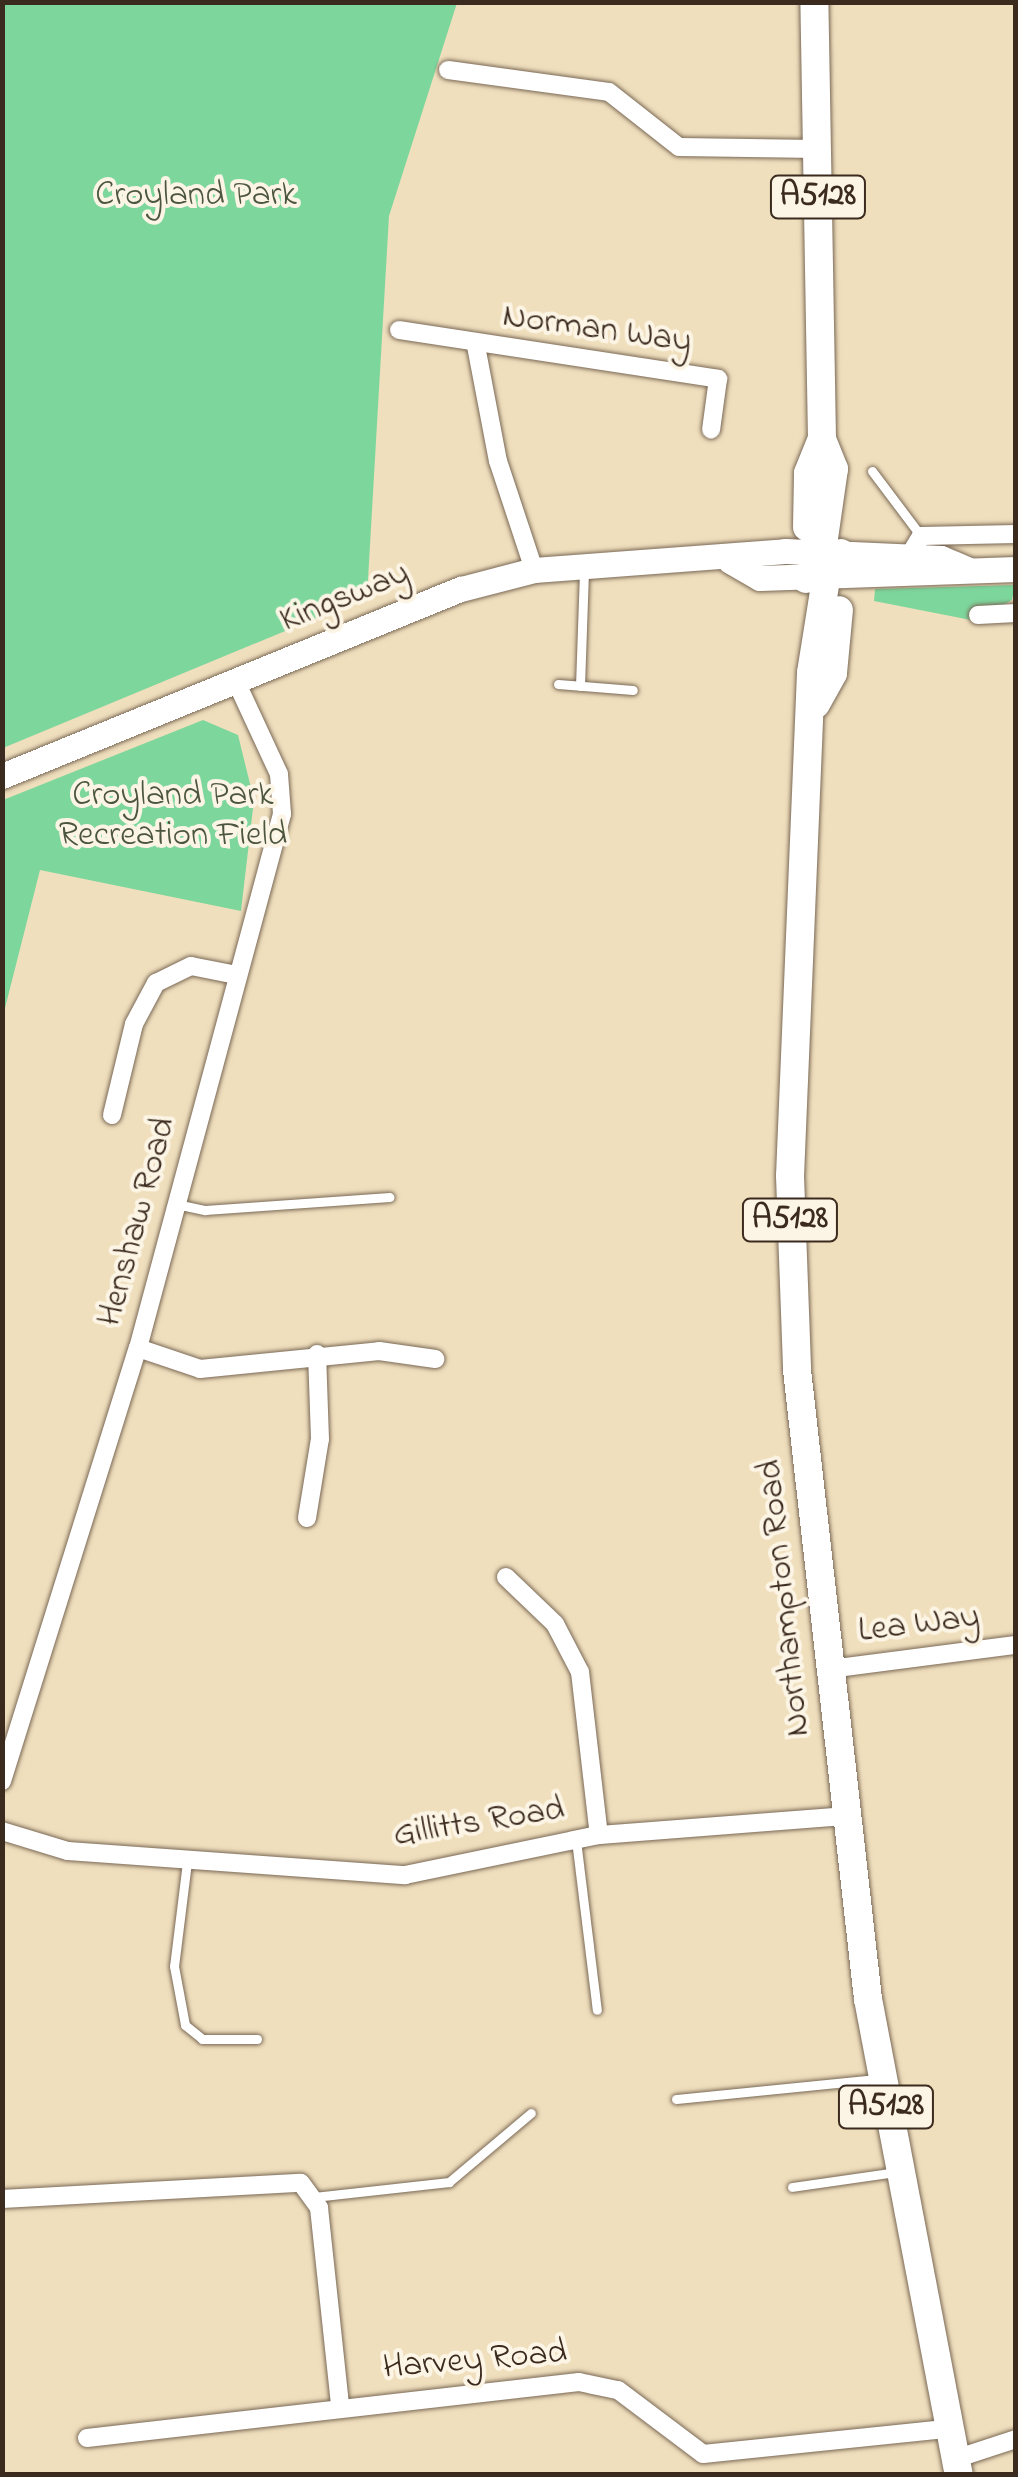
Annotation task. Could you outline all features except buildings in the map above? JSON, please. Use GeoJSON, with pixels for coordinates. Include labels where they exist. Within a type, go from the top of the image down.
{"type":"FeatureCollection","features":[{"type":"Feature","properties":{"kind":"main road","name":"Northampton Road"},"geometry":{"type":"LineString","coordinates":[[814,2],[822,439],[833,482],[812,657],[816,704],[790,1230],[830,1669],[880,2079],[958,2466]]}},
{"type":"Feature","properties":{"kind":"main road","name":"Northampton Road"},"geometry":{"type":"LineString","coordinates":[[816,704],[832,673],[824,566],[808,472],[822,439]]}},
{"type":"Feature","properties":{"kind":"street"},"geometry":{"type":"LineString","coordinates":[[448,70],[609,92],[679,147],[816,149]]}},
{"type":"Feature","properties":{"kind":"street","name":"Norman Way"},"geometry":{"type":"LineString","coordinates":[[399,330],[476,346],[718,379],[711,430]]}},
{"type":"Feature","properties":{"kind":"street","name":"Norman Way"},"geometry":{"type":"LineString","coordinates":[[476,346],[498,462],[534,570]]}},
{"type":"Feature","properties":{"kind":"street"},"geometry":{"type":"LineString","coordinates":[[824,566],[915,546],[1016,534]]}},
{"type":"Feature","properties":{"kind":"street"},"geometry":{"type":"LineString","coordinates":[[915,546],[969,570]]}},
{"type":"Feature","properties":{"kind":"street","name":"Kingsway"},"geometry":{"type":"LineString","coordinates":[[2,776],[461,589],[534,570],[585,562],[730,561],[760,578],[824,566]]}},
{"type":"Feature","properties":{"kind":"street"},"geometry":{"type":"LineString","coordinates":[[824,566],[1016,569]]}},
{"type":"Feature","properties":{"kind":"street"},"geometry":{"type":"LineString","coordinates":[[978,615],[1016,614]]}},
{"type":"Feature","properties":{"kind":"street","name":"Henshaw Road"},"geometry":{"type":"LineString","coordinates":[[2,1780],[138,1348],[282,814],[279,774],[236,679]]}},
{"type":"Feature","properties":{"kind":"street"},"geometry":{"type":"LineString","coordinates":[[112,1115],[134,1024],[156,983],[191,966],[237,975]]}},
{"type":"Feature","properties":{"kind":"street"},"geometry":{"type":"LineString","coordinates":[[138,1348],[200,1369],[317,1354],[436,1360]]}},
{"type":"Feature","properties":{"kind":"street"},"geometry":{"type":"LineString","coordinates":[[307,1518],[320,1439],[317,1354]]}},
{"type":"Feature","properties":{"kind":"street"},"geometry":{"type":"LineString","coordinates":[[506,1577],[555,1624],[580,1672],[599,1835]]}},
{"type":"Feature","properties":{"kind":"street","name":"Lea Way"},"geometry":{"type":"LineString","coordinates":[[830,1669],[1016,1645]]}},
{"type":"Feature","properties":{"kind":"street","name":"Gillitts Road"},"geometry":{"type":"LineString","coordinates":[[2,1832],[68,1851],[406,1875],[599,1835],[848,1816]]}},
{"type":"Feature","properties":{"kind":"street"},"geometry":{"type":"LineString","coordinates":[[2,2199],[283,2178],[314,2197]]}},
{"type":"Feature","properties":{"kind":"street","name":"Harvey Road"},"geometry":{"type":"LineString","coordinates":[[314,2197],[340,2404]]}},
{"type":"Feature","properties":{"kind":"street","name":"Harvey Road"},"geometry":{"type":"LineString","coordinates":[[87,2438],[340,2404],[579,2382],[618,2390],[703,2454],[952,2428]]}},
{"type":"Feature","properties":{"kind":"street"},"geometry":{"type":"LineString","coordinates":[[958,2466],[1016,2439]]}},
{"type":"Feature","properties":{"kind":"lane"},"geometry":{"type":"LineString","coordinates":[[872,471],[915,546]]}},
{"type":"Feature","properties":{"kind":"lane"},"geometry":{"type":"LineString","coordinates":[[580,686],[585,562]]}},
{"type":"Feature","properties":{"kind":"lane"},"geometry":{"type":"LineString","coordinates":[[558,684],[633,690]]}},
{"type":"Feature","properties":{"kind":"lane"},"geometry":{"type":"LineString","coordinates":[[176,1204],[205,1210],[390,1197]]}},
{"type":"Feature","properties":{"kind":"lane"},"geometry":{"type":"LineString","coordinates":[[576,1840],[597,2010]]}},
{"type":"Feature","properties":{"kind":"lane"},"geometry":{"type":"LineString","coordinates":[[187,1862],[174,1966],[186,2025],[202,2039],[257,2039]]}},
{"type":"Feature","properties":{"kind":"lane"},"geometry":{"type":"LineString","coordinates":[[676,2099],[880,2079]]}},
{"type":"Feature","properties":{"kind":"lane"},"geometry":{"type":"LineString","coordinates":[[314,2197],[449,2182],[531,2114]]}},
{"type":"Feature","properties":{"kind":"lane"},"geometry":{"type":"LineString","coordinates":[[792,2187],[899,2172]]}},
{"type":"Feature","properties":{"kind":"green space","name":"Croyland Park"},"geometry":{"type":"Polygon","coordinates":[[[4,3],[457,3],[389,216],[367,597],[3,748],[4,3]]]}},
{"type":"Feature","properties":{"kind":"green space"},"geometry":{"type":"Polygon","coordinates":[[[1015,585],[1012,600],[976,621],[874,601],[875,589],[1015,585]]]}},
{"type":"Feature","properties":{"kind":"green space","name":"Croyland Park Recreation Field"},"geometry":{"type":"Polygon","coordinates":[[[203,720],[238,735],[254,800],[241,911],[40,870],[3,1016],[3,800],[203,720]]]}}]}
